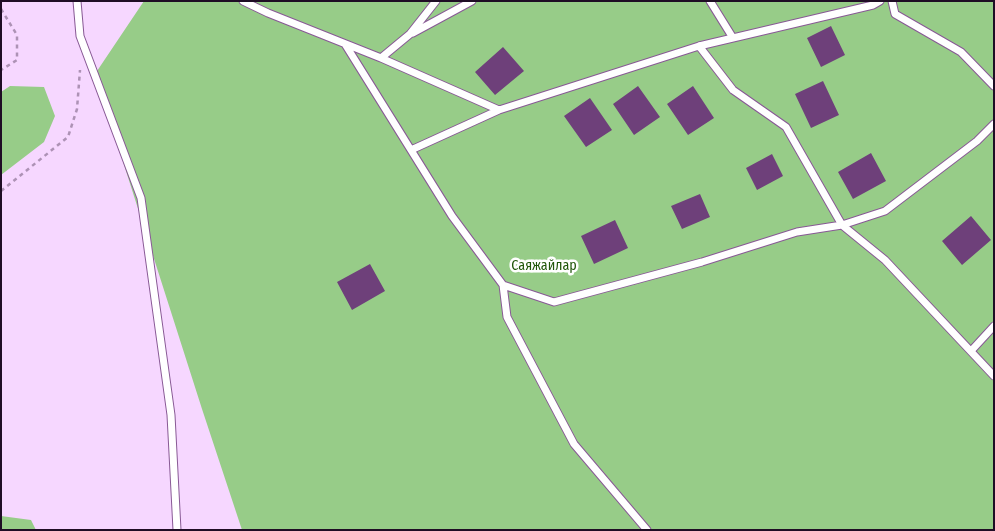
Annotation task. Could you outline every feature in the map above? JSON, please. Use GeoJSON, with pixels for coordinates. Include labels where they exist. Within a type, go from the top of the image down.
{"type":"FeatureCollection","features":[{"type":"Feature","properties":{"kind":"lane"},"geometry":{"type":"LineString","coordinates":[[78,1],[80,36],[141,198],[171,415],[176,530]]}},
{"type":"Feature","properties":{"kind":"lane"},"geometry":{"type":"LineString","coordinates":[[243,1],[268,13],[381,58],[499,110]]}},
{"type":"Feature","properties":{"kind":"lane"},"geometry":{"type":"LineString","coordinates":[[410,34],[436,1]]}},
{"type":"Feature","properties":{"kind":"lane"},"geometry":{"type":"LineString","coordinates":[[381,58],[410,34],[472,1]]}},
{"type":"Feature","properties":{"kind":"lane"},"geometry":{"type":"LineString","coordinates":[[710,1],[734,38]]}},
{"type":"Feature","properties":{"kind":"lane"},"geometry":{"type":"LineString","coordinates":[[411,150],[499,110],[699,46],[873,5],[880,1]]}},
{"type":"Feature","properties":{"kind":"lane"},"geometry":{"type":"LineString","coordinates":[[892,1],[895,14],[961,52],[994,86]]}},
{"type":"Feature","properties":{"kind":"lane"},"geometry":{"type":"LineString","coordinates":[[345,44],[452,216],[503,285],[507,317],[574,444],[647,530]]}},
{"type":"Feature","properties":{"kind":"lane"},"geometry":{"type":"LineString","coordinates":[[699,46],[733,90],[786,127],[842,225],[885,260],[994,376]]}},
{"type":"Feature","properties":{"kind":"lane"},"geometry":{"type":"LineString","coordinates":[[503,285],[554,302],[702,262],[796,232],[842,225],[885,211],[977,141],[994,124]]}},
{"type":"Feature","properties":{"kind":"lane"},"geometry":{"type":"LineString","coordinates":[[971,351],[994,326]]}},
{"type":"Feature","properties":{"kind":"path"},"geometry":{"type":"LineString","coordinates":[[1,9],[17,35],[17,60],[1,70]]}},
{"type":"Feature","properties":{"kind":"path"},"geometry":{"type":"LineString","coordinates":[[1,191],[68,137],[77,109],[80,70]]}},
{"type":"Feature","properties":{"kind":"green space","name":"Саяжайлар"},"geometry":{"type":"Polygon","coordinates":[[[144,1],[994,1],[994,530],[242,530],[95,74],[144,1]]]}},
{"type":"Feature","properties":{"kind":"green space"},"geometry":{"type":"Polygon","coordinates":[[[10,86],[44,87],[55,116],[44,142],[1,175],[1,92],[10,86]]]}},
{"type":"Feature","properties":{"kind":"green space"},"geometry":{"type":"Polygon","coordinates":[[[1,516],[31,520],[36,530],[1,530],[1,516]]]}},
{"type":"Feature","properties":{"kind":"building"},"geometry":{"type":"Polygon","coordinates":[[[831,26],[845,55],[821,67],[807,38],[831,26]]]}},
{"type":"Feature","properties":{"kind":"building"},"geometry":{"type":"Polygon","coordinates":[[[503,47],[524,71],[495,95],[475,72],[503,47]]]}},
{"type":"Feature","properties":{"kind":"building"},"geometry":{"type":"Polygon","coordinates":[[[823,81],[839,115],[811,128],[795,94],[823,81]]]}},
{"type":"Feature","properties":{"kind":"building"},"geometry":{"type":"Polygon","coordinates":[[[638,86],[660,117],[634,135],[613,104],[638,86]]]}},
{"type":"Feature","properties":{"kind":"building"},"geometry":{"type":"Polygon","coordinates":[[[693,86],[714,118],[688,135],[667,104],[693,86]]]}},
{"type":"Feature","properties":{"kind":"building"},"geometry":{"type":"Polygon","coordinates":[[[590,98],[612,130],[586,147],[564,116],[590,98]]]}},
{"type":"Feature","properties":{"kind":"building"},"geometry":{"type":"Polygon","coordinates":[[[871,153],[886,181],[853,199],[838,172],[871,153]]]}},
{"type":"Feature","properties":{"kind":"building"},"geometry":{"type":"Polygon","coordinates":[[[772,154],[783,176],[757,190],[746,168],[772,154]]]}},
{"type":"Feature","properties":{"kind":"building"},"geometry":{"type":"Polygon","coordinates":[[[700,194],[710,217],[682,229],[671,206],[700,194]]]}},
{"type":"Feature","properties":{"kind":"building"},"geometry":{"type":"Polygon","coordinates":[[[971,216],[991,240],[962,265],[942,241],[971,216]]]}},
{"type":"Feature","properties":{"kind":"building"},"geometry":{"type":"Polygon","coordinates":[[[615,220],[628,248],[594,264],[581,236],[615,220]]]}},
{"type":"Feature","properties":{"kind":"building"},"geometry":{"type":"Polygon","coordinates":[[[370,264],[385,291],[352,310],[337,282],[370,264]]]}}]}
